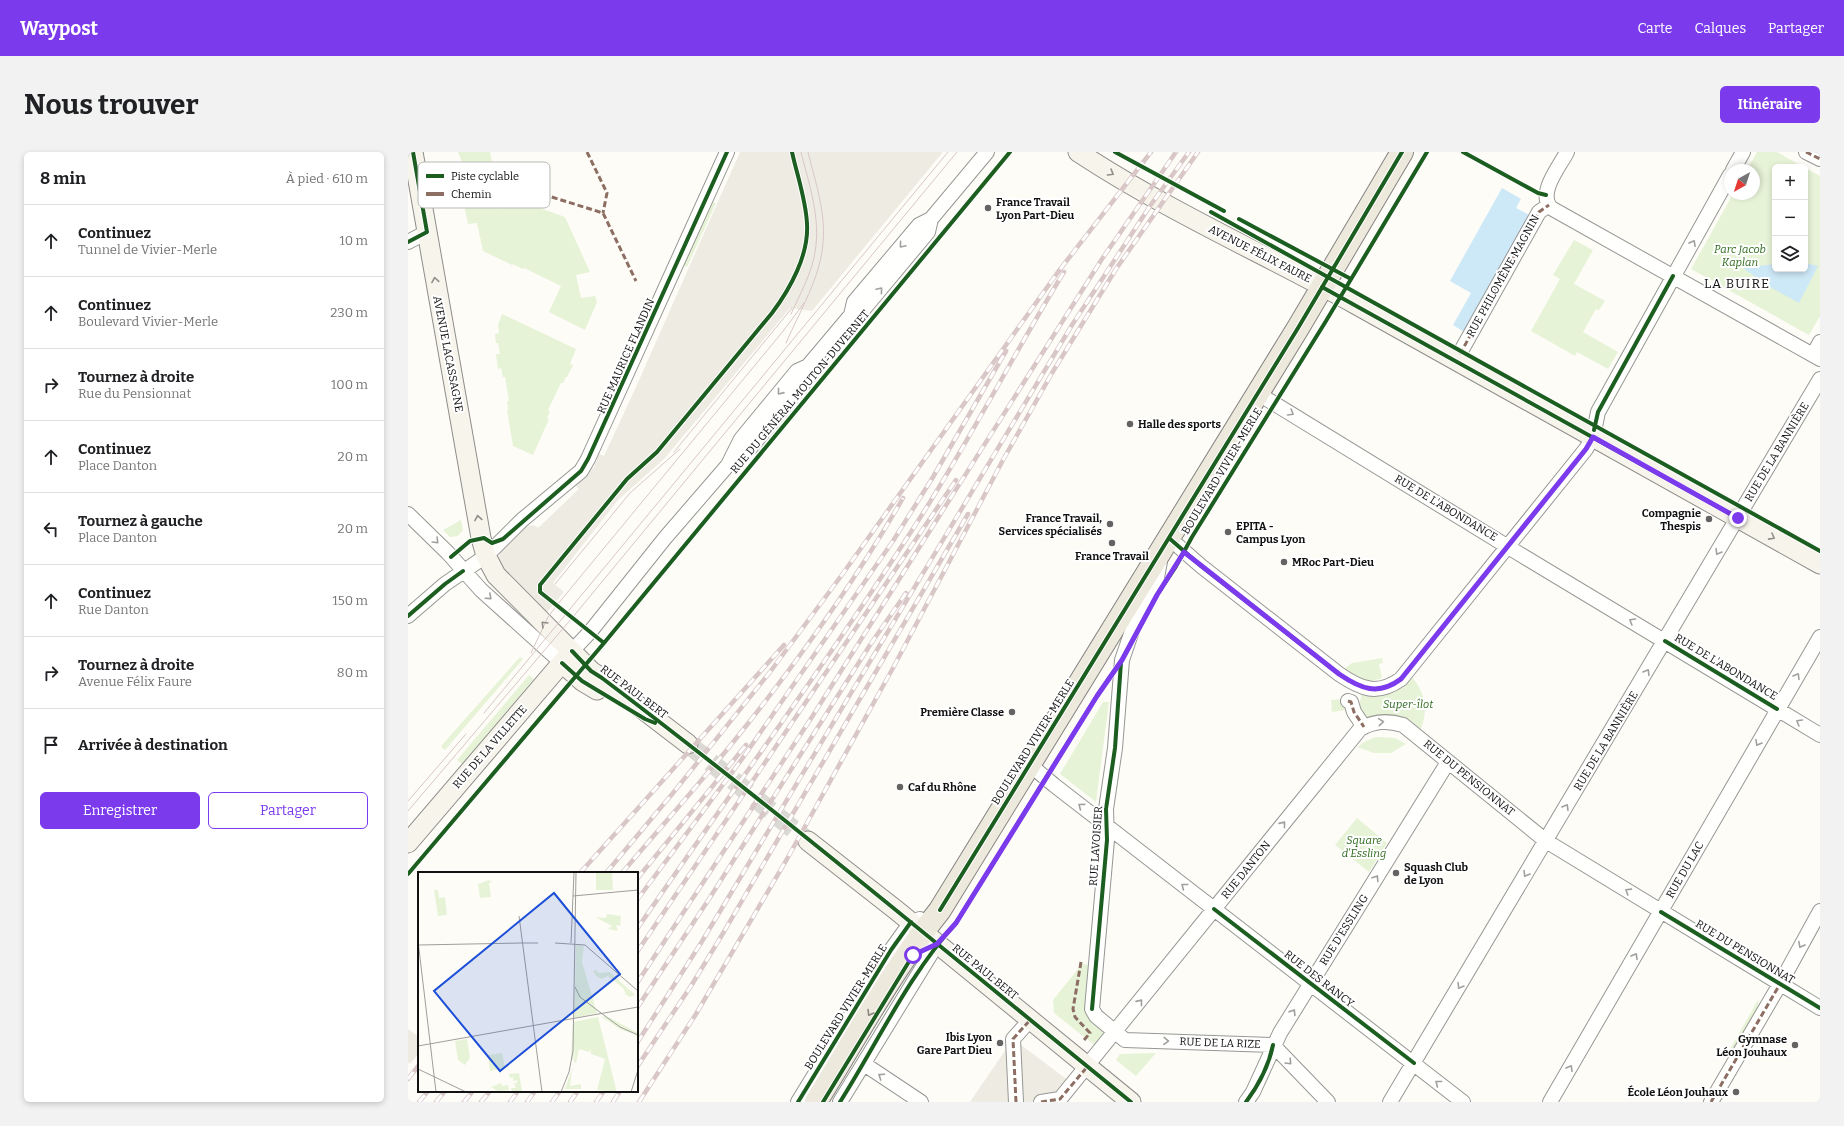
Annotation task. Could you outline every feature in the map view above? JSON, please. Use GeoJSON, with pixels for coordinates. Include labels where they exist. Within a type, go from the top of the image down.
{"type":"FeatureCollection","features":[{"type":"Feature","properties":{"kind":"main road","name":"AVENUE LACASSAGNE"},"geometry":{"type":"LineString","coordinates":[[413,152],[418,181]]}},
{"type":"Feature","properties":{"kind":"main road","name":"AVENUE FÉLIX FAURE"},"geometry":{"type":"LineString","coordinates":[[1078,152],[1175,210],[1322,287],[1456,360],[1820,564]]}},
{"type":"Feature","properties":{"kind":"main road","name":"BOULEVARD VIVIER-MERLE"},"geometry":{"type":"LineString","coordinates":[[923,933],[940,910],[1030,764],[1172,546],[1258,393],[1402,152]]}},
{"type":"Feature","properties":{"kind":"main road","name":"AVENUE LACASSAGNE"},"geometry":{"type":"LineString","coordinates":[[423,208],[481,538],[486,556]]}},
{"type":"Feature","properties":{"kind":"main road","name":"RUE PAUL BERT"},"geometry":{"type":"LineString","coordinates":[[486,556],[496,574],[567,657],[602,678],[688,744]]}},
{"type":"Feature","properties":{"kind":"main road","name":"RUE DE LA VILLETTE"},"geometry":{"type":"LineString","coordinates":[[408,842],[567,657]]}},
{"type":"Feature","properties":{"kind":"main road","name":"RUE PAUL BERT"},"geometry":{"type":"LineString","coordinates":[[808,841],[1130,1102]]}},
{"type":"Feature","properties":{"kind":"main road"},"geometry":{"type":"LineString","coordinates":[[816,1102],[890,980],[923,933]]}},
{"type":"Feature","properties":{"kind":"street","name":"RUE MAURICE FLANDIN"},"geometry":{"type":"LineString","coordinates":[[408,616],[445,584],[486,556],[522,520],[581,471],[588,459],[727,152]]}},
{"type":"Feature","properties":{"kind":"street","name":"RUE DU GÉNÉRAL MOUTON-DUVERNET"},"geometry":{"type":"LineString","coordinates":[[567,657],[728,465],[741,439],[797,371],[808,366],[851,315],[854,302],[919,225],[931,220],[987,152]]}},
{"type":"Feature","properties":{"kind":"street","name":"RUE PHILOMÈNE MAGNIN"},"geometry":{"type":"LineString","coordinates":[[1456,360],[1539,212],[1549,205],[1546,200],[1546,191],[1567,152]]}},
{"type":"Feature","properties":{"kind":"street"},"geometry":{"type":"LineString","coordinates":[[1736,164],[1743,152]]}},
{"type":"Feature","properties":{"kind":"street"},"geometry":{"type":"LineString","coordinates":[[1806,152],[1820,159]]}},
{"type":"Feature","properties":{"kind":"street"},"geometry":{"type":"LineString","coordinates":[[1172,546],[1339,674],[1357,686],[1372,689],[1392,686],[1401,679],[1586,449],[1593,437],[1598,412],[1724,186]]}},
{"type":"Feature","properties":{"kind":"street"},"geometry":{"type":"LineString","coordinates":[[1549,205],[1556,211],[1816,357],[1820,342]]}},
{"type":"Feature","properties":{"kind":"street"},"geometry":{"type":"LineString","coordinates":[[408,242],[427,232]]}},
{"type":"Feature","properties":{"kind":"street","name":"RUE DE LA BANNIÈRE"},"geometry":{"type":"LineString","coordinates":[[1390,1102],[1820,379]]}},
{"type":"Feature","properties":{"kind":"street","name":"RUE DE L'ABONDANCE"},"geometry":{"type":"LineString","coordinates":[[1258,393],[1507,546],[1820,735]]}},
{"type":"Feature","properties":{"kind":"street","name":"RUE PAUL BERT"},"geometry":{"type":"LineString","coordinates":[[408,514],[448,553],[481,590],[567,657]]}},
{"type":"Feature","properties":{"kind":"street","name":"RUE LAVOISIER"},"geometry":{"type":"LineString","coordinates":[[1092,1010],[1107,840],[1106,810],[1115,748],[1122,660],[1132,628],[1172,546]]}},
{"type":"Feature","properties":{"kind":"street","name":"RUE DU LAC"},"geometry":{"type":"LineString","coordinates":[[1550,1102],[1777,709],[1820,638]]}},
{"type":"Feature","properties":{"kind":"street"},"geometry":{"type":"LineString","coordinates":[[1348,701],[1351,702],[1362,728]]}},
{"type":"Feature","properties":{"kind":"street","name":"RUE DU PENSIONNAT"},"geometry":{"type":"LineString","coordinates":[[1362,728],[1378,722],[1391,722],[1403,725],[1546,841],[1820,1008]]}},
{"type":"Feature","properties":{"kind":"street","name":"RUE DANTON"},"geometry":{"type":"LineString","coordinates":[[1041,1102],[1060,1099],[1362,728]]}},
{"type":"Feature","properties":{"kind":"street","name":"RUE D'ESSLING"},"geometry":{"type":"LineString","coordinates":[[1246,1102],[1253,1092],[1270,1057],[1273,1045],[1448,762]]}},
{"type":"Feature","properties":{"kind":"street","name":"RUE DES RANCY"},"geometry":{"type":"LineString","coordinates":[[1030,764],[1106,826],[1463,1102]]}},
{"type":"Feature","properties":{"kind":"street"},"geometry":{"type":"LineString","coordinates":[[1711,1102],[1780,984],[1820,911]]}},
{"type":"Feature","properties":{"kind":"street","name":"BOULEVARD VIVIER-MERLE"},"geometry":{"type":"LineString","coordinates":[[840,1102],[864,1064],[876,1040],[923,933]]}},
{"type":"Feature","properties":{"kind":"street","name":"BOULEVARD VIVIER-MERLE"},"geometry":{"type":"LineString","coordinates":[[798,1102],[891,950],[923,933]]}},
{"type":"Feature","properties":{"kind":"street","name":"RUE DE LA RIZE"},"geometry":{"type":"LineString","coordinates":[[1092,1010],[1096,1016],[1125,1040],[1273,1045],[1328,1102]]}},
{"type":"Feature","properties":{"kind":"street"},"geometry":{"type":"LineString","coordinates":[[1016,1102],[1013,1039],[1030,1020]]}},
{"type":"Feature","properties":{"kind":"street"},"geometry":{"type":"LineString","coordinates":[[864,1064],[921,1102]]}},
{"type":"Feature","properties":{"kind":"green space"},"geometry":{"type":"Polygon","coordinates":[[[458,152],[490,152],[492,162],[462,162],[458,152]]]}},
{"type":"Feature","properties":{"kind":"green space","name":"Parc Jacob Kaplan"},"geometry":{"type":"Polygon","coordinates":[[[1757,152],[1777,152],[1798,164],[1772,164],[1772,272],[1808,272],[1808,170],[1820,176],[1820,316],[1809,335],[1691,269],[1730,200],[1760,200],[1760,164],[1750,164],[1757,152]]]}},
{"type":"Feature","properties":{"kind":"green space"},"geometry":{"type":"Polygon","coordinates":[[[713,202],[716,203],[687,267],[684,265],[713,202]]]}},
{"type":"Feature","properties":{"kind":"green space"},"geometry":{"type":"Polygon","coordinates":[[[465,208],[540,208],[565,217],[590,272],[576,275],[581,298],[595,296],[597,302],[585,330],[549,312],[561,286],[524,268],[523,269],[512,265],[483,251],[477,223],[468,224],[465,208]]]}},
{"type":"Feature","properties":{"kind":"green space"},"geometry":{"type":"Polygon","coordinates":[[[1574,240],[1593,250],[1574,284],[1605,301],[1599,310],[1596,309],[1583,332],[1618,352],[1608,369],[1577,352],[1575,356],[1531,331],[1560,279],[1553,275],[1574,240]]]}},
{"type":"Feature","properties":{"kind":"green space"},"geometry":{"type":"Polygon","coordinates":[[[502,314],[576,349],[570,364],[573,365],[563,383],[561,383],[548,410],[550,412],[547,418],[549,419],[533,455],[513,446],[507,410],[507,401],[509,401],[505,377],[503,377],[501,368],[498,369],[496,354],[500,354],[498,343],[496,343],[495,334],[499,333],[498,325],[502,314]]]}},
{"type":"Feature","properties":{"kind":"green space"},"geometry":{"type":"Polygon","coordinates":[[[461,520],[463,530],[458,536],[450,537],[443,530],[461,520]]]}},
{"type":"Feature","properties":{"kind":"green space"},"geometry":{"type":"Polygon","coordinates":[[[520,657],[523,659],[445,750],[442,748],[442,745],[520,657]]]}},
{"type":"Feature","properties":{"kind":"green space"},"geometry":{"type":"Polygon","coordinates":[[[1382,658],[1383,663],[1379,664],[1382,678],[1365,681],[1352,677],[1341,671],[1352,663],[1382,658]]]}},
{"type":"Feature","properties":{"kind":"green space"},"geometry":{"type":"Polygon","coordinates":[[[529,675],[534,679],[462,764],[457,760],[529,675]]]}},
{"type":"Feature","properties":{"kind":"green space","name":"Super-îlot"},"geometry":{"type":"Polygon","coordinates":[[[1412,677],[1421,691],[1425,703],[1423,724],[1420,732],[1366,720],[1360,710],[1360,700],[1363,692],[1384,693],[1403,688],[1412,677]]]}},
{"type":"Feature","properties":{"kind":"green space"},"geometry":{"type":"Polygon","coordinates":[[[1344,699],[1345,710],[1332,712],[1331,700],[1344,699]]]}},
{"type":"Feature","properties":{"kind":"green space"},"geometry":{"type":"Polygon","coordinates":[[[1103,702],[1109,702],[1096,802],[1060,774],[1103,702]]]}},
{"type":"Feature","properties":{"kind":"green space"},"geometry":{"type":"Polygon","coordinates":[[[1376,737],[1395,738],[1406,744],[1391,753],[1374,753],[1357,747],[1376,737]]]}},
{"type":"Feature","properties":{"kind":"green space","name":"Square d'Essling"},"geometry":{"type":"Polygon","coordinates":[[[1357,818],[1387,843],[1369,872],[1335,845],[1357,818]]]}},
{"type":"Feature","properties":{"kind":"green space"},"geometry":{"type":"Polygon","coordinates":[[[1082,964],[1093,965],[1089,1011],[1111,1032],[1098,1048],[1054,1013],[1053,1000],[1082,964]]]}},
{"type":"Feature","properties":{"kind":"green space"},"geometry":{"type":"Polygon","coordinates":[[[1758,1000],[1758,1015],[1734,1057],[1726,1056],[1758,1000]]]}},
{"type":"Feature","properties":{"kind":"green space"},"geometry":{"type":"Polygon","coordinates":[[[1156,1053],[1136,1076],[1116,1060],[1120,1054],[1156,1053]]]}},
{"type":"Feature","properties":{"kind":"shaded area"},"geometry":{"type":"Polygon","coordinates":[[[740,152],[943,152],[812,311],[790,308],[664,459],[618,500],[553,583],[564,592],[546,613],[505,573],[498,560],[501,551],[528,526],[534,525],[538,528],[579,489],[576,486],[594,467],[599,454],[604,456],[740,152]]]}},
{"type":"Feature","properties":{"kind":"shaded area"},"geometry":{"type":"Polygon","coordinates":[[[408,1029],[418,1036],[418,1054],[410,1064],[408,1062],[408,1029]]]}},
{"type":"Feature","properties":{"kind":"shaded area"},"geometry":{"type":"Polygon","coordinates":[[[1013,1039],[1073,1084],[1058,1102],[970,1102],[1013,1039]]]}},
{"type":"Feature","properties":{"kind":"water"},"geometry":{"type":"Polygon","coordinates":[[[1502,188],[1521,199],[1516,208],[1531,216],[1464,332],[1453,325],[1471,293],[1450,281],[1502,188]]]}},
{"type":"Feature","properties":{"kind":"water"},"geometry":{"type":"Polygon","coordinates":[[[1772,264],[1772,272],[1808,272],[1808,264],[1818,266],[1799,303],[1768,286],[1743,268],[1772,264]]]}},
{"type":"Feature","properties":{"kind":"tunnel"},"geometry":{"type":"LineString","coordinates":[[688,744],[808,841]]}},
{"type":"Feature","properties":{"kind":"tram line"},"geometry":{"type":"LineString","coordinates":[[791,314],[811,268],[815,252],[816,239],[815,214],[811,189],[801,152]]}},
{"type":"Feature","properties":{"kind":"tram line"},"geometry":{"type":"LineString","coordinates":[[786,343],[814,281],[823,243],[823,220],[817,185],[808,152]]}},
{"type":"Feature","properties":{"kind":"tram line"},"geometry":{"type":"LineString","coordinates":[[484,713],[948,152]]}},
{"type":"Feature","properties":{"kind":"tram line"},"geometry":{"type":"LineString","coordinates":[[408,811],[577,612],[957,152]]}},
{"type":"Feature","properties":{"kind":"tram line"},"geometry":{"type":"LineString","coordinates":[[531,653],[548,617],[557,605],[784,330],[804,303]]}},
{"type":"Feature","properties":{"kind":"tram line"},"geometry":{"type":"LineString","coordinates":[[674,452],[792,308]]}},
{"type":"Feature","properties":{"kind":"tram line"},"geometry":{"type":"LineString","coordinates":[[555,584],[630,493],[680,449]]}},
{"type":"Feature","properties":{"kind":"tram line"},"geometry":{"type":"LineString","coordinates":[[408,801],[466,734]]}},
{"type":"Feature","properties":{"kind":"railway"},"geometry":{"type":"LineString","coordinates":[[607,872],[673,793],[770,672],[844,572],[1058,272],[1151,152]]}},
{"type":"Feature","properties":{"kind":"railway"},"geometry":{"type":"LineString","coordinates":[[638,981],[810,720],[1102,259],[1176,152]]}},
{"type":"Feature","properties":{"kind":"railway"},"geometry":{"type":"LineString","coordinates":[[638,1041],[701,943],[1072,325],[1150,206],[1189,152]]}},
{"type":"Feature","properties":{"kind":"railway"},"geometry":{"type":"LineString","coordinates":[[639,1102],[696,1014],[787,859],[893,668],[1003,460],[1052,373],[1116,269],[1198,152]]}},
{"type":"Feature","properties":{"kind":"railway"},"geometry":{"type":"LineString","coordinates":[[638,928],[819,669],[925,510],[1064,272]]}},
{"type":"Feature","properties":{"kind":"railway"},"geometry":{"type":"LineString","coordinates":[[638,899],[742,759],[893,541],[933,477],[1006,351]]}},
{"type":"Feature","properties":{"kind":"railway"},"geometry":{"type":"LineString","coordinates":[[638,951],[956,480]]}},
{"type":"Feature","properties":{"kind":"railway"},"geometry":{"type":"LineString","coordinates":[[623,872],[717,762],[777,687],[843,594],[903,498]]}},
{"type":"Feature","properties":{"kind":"railway"},"geometry":{"type":"LineString","coordinates":[[638,1066],[691,986],[722,935],[968,514]]}},
{"type":"Feature","properties":{"kind":"railway"},"geometry":{"type":"LineString","coordinates":[[638,1006],[709,899],[870,645],[906,593]]}},
{"type":"Feature","properties":{"kind":"railway"},"geometry":{"type":"LineString","coordinates":[[581,872],[784,645]]}},
{"type":"Feature","properties":{"kind":"railway"},"geometry":{"type":"LineString","coordinates":[[638,878],[746,745]]}},
{"type":"Feature","properties":{"kind":"railway"},"geometry":{"type":"LineString","coordinates":[[408,1079],[418,1066]]}},
{"type":"Feature","properties":{"kind":"railway"},"geometry":{"type":"LineString","coordinates":[[419,1102],[427,1092]]}},
{"type":"Feature","properties":{"kind":"railway"},"geometry":{"type":"LineString","coordinates":[[436,1102],[444,1092]]}},
{"type":"Feature","properties":{"kind":"railway"},"geometry":{"type":"LineString","coordinates":[[464,1102],[472,1092]]}},
{"type":"Feature","properties":{"kind":"railway"},"geometry":{"type":"LineString","coordinates":[[481,1102],[489,1092]]}},
{"type":"Feature","properties":{"kind":"railway"},"geometry":{"type":"LineString","coordinates":[[510,1102],[517,1092]]}},
{"type":"Feature","properties":{"kind":"railway"},"geometry":{"type":"LineString","coordinates":[[527,1102],[534,1092]]}},
{"type":"Feature","properties":{"kind":"railway"},"geometry":{"type":"LineString","coordinates":[[552,1102],[559,1092]]}},
{"type":"Feature","properties":{"kind":"railway"},"geometry":{"type":"LineString","coordinates":[[570,1102],[577,1092]]}},
{"type":"Feature","properties":{"kind":"railway"},"geometry":{"type":"LineString","coordinates":[[596,1102],[603,1092]]}},
{"type":"Feature","properties":{"kind":"railway"},"geometry":{"type":"LineString","coordinates":[[613,1102],[619,1092]]}},
{"type":"Feature","properties":{"kind":"marked path"},"geometry":{"type":"LineString","coordinates":[[587,152],[607,193],[603,213]]}},
{"type":"Feature","properties":{"kind":"marked path"},"geometry":{"type":"LineString","coordinates":[[1806,152],[1820,159]]}},
{"type":"Feature","properties":{"kind":"marked path"},"geometry":{"type":"LineString","coordinates":[[550,196],[603,213],[636,281]]}},
{"type":"Feature","properties":{"kind":"marked path"},"geometry":{"type":"LineString","coordinates":[[1460,354],[1539,212],[1549,205]]}},
{"type":"Feature","properties":{"kind":"marked path"},"geometry":{"type":"LineString","coordinates":[[1339,674],[1359,685],[1376,689],[1392,685],[1409,669]]}},
{"type":"Feature","properties":{"kind":"marked path"},"geometry":{"type":"LineString","coordinates":[[1348,701],[1351,702],[1354,712],[1364,727]]}},
{"type":"Feature","properties":{"kind":"marked path"},"geometry":{"type":"LineString","coordinates":[[1081,962],[1073,1009],[1075,1017],[1090,1033],[1084,1040]]}},
{"type":"Feature","properties":{"kind":"marked path"},"geometry":{"type":"LineString","coordinates":[[1711,1102],[1780,984]]}},
{"type":"Feature","properties":{"kind":"marked path"},"geometry":{"type":"LineString","coordinates":[[1016,1102],[1013,1039],[1030,1020]]}},
{"type":"Feature","properties":{"kind":"marked path"},"geometry":{"type":"LineString","coordinates":[[1041,1102],[1060,1099],[1087,1067]]}},
{"type":"Feature","properties":{"kind":"cycle path"},"geometry":{"type":"LineString","coordinates":[[413,152],[418,181]]}},
{"type":"Feature","properties":{"kind":"cycle path"},"geometry":{"type":"LineString","coordinates":[[451,557],[470,541],[484,538],[492,543],[503,539],[581,471],[588,459],[727,152]]}},
{"type":"Feature","properties":{"kind":"cycle path"},"geometry":{"type":"LineString","coordinates":[[604,643],[540,592],[540,585],[627,479],[657,452],[772,313],[792,282],[802,259],[807,236],[805,206],[792,152]]}},
{"type":"Feature","properties":{"kind":"cycle path"},"geometry":{"type":"LineString","coordinates":[[408,874],[604,643],[1010,152]]}},
{"type":"Feature","properties":{"kind":"cycle path"},"geometry":{"type":"LineString","coordinates":[[1115,152],[1224,211]]}},
{"type":"Feature","properties":{"kind":"cycle path"},"geometry":{"type":"LineString","coordinates":[[940,910],[1298,328],[1402,152]]}},
{"type":"Feature","properties":{"kind":"cycle path"},"geometry":{"type":"LineString","coordinates":[[840,1102],[908,987],[939,943],[956,923],[1097,696],[1122,660],[1157,595],[1326,321],[1427,152]]}},
{"type":"Feature","properties":{"kind":"cycle path"},"geometry":{"type":"LineString","coordinates":[[1463,152],[1538,193],[1546,195]]}},
{"type":"Feature","properties":{"kind":"cycle path"},"geometry":{"type":"LineString","coordinates":[[408,242],[427,232],[423,208]]}},
{"type":"Feature","properties":{"kind":"cycle path"},"geometry":{"type":"LineString","coordinates":[[1211,212],[1820,551]]}},
{"type":"Feature","properties":{"kind":"cycle path"},"geometry":{"type":"LineString","coordinates":[[1239,219],[1351,279]]}},
{"type":"Feature","properties":{"kind":"cycle path"},"geometry":{"type":"LineString","coordinates":[[1594,430],[1598,412],[1673,276]]}},
{"type":"Feature","properties":{"kind":"cycle path"},"geometry":{"type":"LineString","coordinates":[[1322,287],[1738,518]]}},
{"type":"Feature","properties":{"kind":"cycle path"},"geometry":{"type":"LineString","coordinates":[[1169,538],[1201,566],[1339,674]]}},
{"type":"Feature","properties":{"kind":"cycle path"},"geometry":{"type":"LineString","coordinates":[[408,616],[445,584],[463,571]]}},
{"type":"Feature","properties":{"kind":"cycle path"},"geometry":{"type":"LineString","coordinates":[[1665,641],[1777,709]]}},
{"type":"Feature","properties":{"kind":"cycle path"},"geometry":{"type":"LineString","coordinates":[[572,651],[591,671],[669,729],[802,834],[1131,1102]]}},
{"type":"Feature","properties":{"kind":"cycle path"},"geometry":{"type":"LineString","coordinates":[[1092,1009],[1107,840],[1106,809],[1115,748],[1121,662]]}},
{"type":"Feature","properties":{"kind":"cycle path"},"geometry":{"type":"LineString","coordinates":[[562,663],[582,681],[645,719],[655,723]]}},
{"type":"Feature","properties":{"kind":"cycle path"},"geometry":{"type":"LineString","coordinates":[[1214,909],[1414,1063]]}},
{"type":"Feature","properties":{"kind":"cycle path"},"geometry":{"type":"LineString","coordinates":[[1661,912],[1820,1008]]}},
{"type":"Feature","properties":{"kind":"cycle path"},"geometry":{"type":"LineString","coordinates":[[798,1102],[891,950],[911,922]]}},
{"type":"Feature","properties":{"kind":"cycle path"},"geometry":{"type":"LineString","coordinates":[[823,1102],[913,955],[937,944]]}},
{"type":"Feature","properties":{"kind":"cycle path"},"geometry":{"type":"LineString","coordinates":[[1246,1102],[1262,1075],[1269,1060],[1273,1045]]}},
{"type":"Feature","properties":{"kind":"place","name":"France Travail Lyon Part-Dieu"},"geometry":{"type":"Point","coordinates":[988,208]}},
{"type":"Feature","properties":{"kind":"place","name":"Halle des sports"},"geometry":{"type":"Point","coordinates":[1130,424]}},
{"type":"Feature","properties":{"kind":"place","name":"Compagnie Thespis"},"geometry":{"type":"Point","coordinates":[1709,519]}},
{"type":"Feature","properties":{"kind":"place","name":"France Travail, Services spécialisés"},"geometry":{"type":"Point","coordinates":[1110,524]}},
{"type":"Feature","properties":{"kind":"place","name":"EPITA - Campus Lyon"},"geometry":{"type":"Point","coordinates":[1228,532]}},
{"type":"Feature","properties":{"kind":"place","name":"France Travail"},"geometry":{"type":"Point","coordinates":[1112,543]}},
{"type":"Feature","properties":{"kind":"place","name":"MRoc Part-Dieu"},"geometry":{"type":"Point","coordinates":[1284,562]}},
{"type":"Feature","properties":{"kind":"place","name":"Première Classe"},"geometry":{"type":"Point","coordinates":[1012,712]}},
{"type":"Feature","properties":{"kind":"place","name":"Caf du Rhône"},"geometry":{"type":"Point","coordinates":[900,787]}},
{"type":"Feature","properties":{"kind":"place","name":"Squash Club de Lyon"},"geometry":{"type":"Point","coordinates":[1396,873]}},
{"type":"Feature","properties":{"kind":"place","name":"Ibis Lyon Gare Part Dieu"},"geometry":{"type":"Point","coordinates":[1000,1043]}},
{"type":"Feature","properties":{"kind":"place","name":"Gymnase Léon Jouhaux"},"geometry":{"type":"Point","coordinates":[1795,1045]}},
{"type":"Feature","properties":{"kind":"place","name":"École Léon Jouhaux"},"geometry":{"type":"Point","coordinates":[1736,1092]}},
{"type":"Feature","properties":{"kind":"district","name":"LA BUIRE"},"geometry":{"type":"Point","coordinates":[1737,283]}},
{"type":"Feature","properties":{"kind":"route"},"geometry":{"type":"LineString","coordinates":[[913,955],[937,944],[956,923],[1097,696],[1122,660],[1157,595],[1184,552],[1339,674],[1357,686],[1372,689],[1392,686],[1401,679],[1586,449],[1593,437],[1738,518]]}}]}
